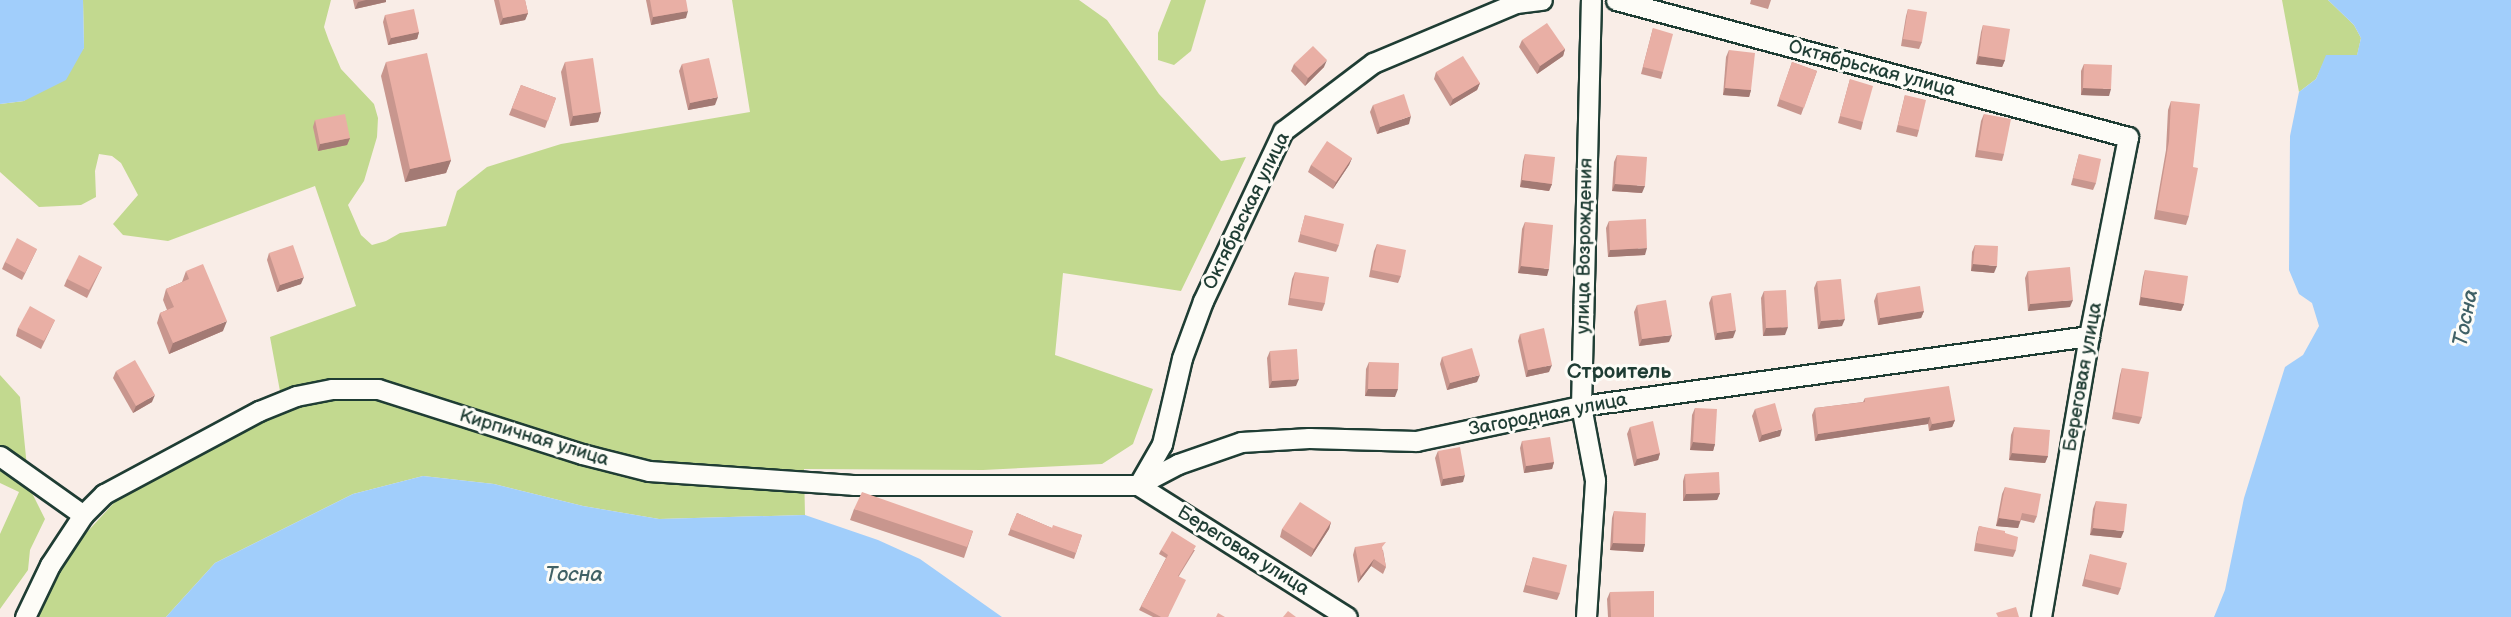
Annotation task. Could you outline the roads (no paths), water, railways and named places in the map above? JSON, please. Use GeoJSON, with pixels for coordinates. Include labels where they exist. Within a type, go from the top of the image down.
{"type":"FeatureCollection","features":[{"type":"Feature","properties":{"kind":"street","name":"Октябрьская улица"},"geometry":{"type":"LineString","coordinates":[[1138,485],[1162,444],[1182,358],[1203,301],[1283,131],[1373,63],[1516,4],[1542,0]]}},
{"type":"Feature","properties":{"kind":"street","name":"улица Возрождения"},"geometry":{"type":"LineString","coordinates":[[1586,617],[1595,480],[1581,406],[1591,0]]}},
{"type":"Feature","properties":{"kind":"street","name":"Октябрьская улица"},"geometry":{"type":"LineString","coordinates":[[1616,0],[2128,137]]}},
{"type":"Feature","properties":{"kind":"street","name":"Береговая улица"},"geometry":{"type":"LineString","coordinates":[[2041,617],[2089,336],[2128,137]]}},
{"type":"Feature","properties":{"kind":"street","name":"Загородная улица"},"geometry":{"type":"LineString","coordinates":[[1138,485],[1178,464],[1241,442],[1309,438],[1416,441],[1581,406],[2089,336]]}},
{"type":"Feature","properties":{"kind":"street","name":"Кирпичная улица"},"geometry":{"type":"LineString","coordinates":[[26,617],[50,565],[83,515],[114,488],[259,411],[296,396],[332,389],[378,389],[582,454],[649,471],[853,485],[1138,485]]}},
{"type":"Feature","properties":{"kind":"street"},"geometry":{"type":"LineString","coordinates":[[0,456],[83,515]]}},
{"type":"Feature","properties":{"kind":"street","name":"Береговая улица"},"geometry":{"type":"LineString","coordinates":[[1138,485],[1347,617]]}},
{"type":"Feature","properties":{"kind":"water"},"geometry":{"type":"Polygon","coordinates":[[[0,0],[83,0],[84,48],[66,80],[24,101],[0,104],[0,0]]]}},
{"type":"Feature","properties":{"kind":"water","name":"Тосна"},"geometry":{"type":"Polygon","coordinates":[[[2328,0],[2511,0],[2511,617],[2214,617],[2225,590],[2244,498],[2285,367],[2303,355],[2319,326],[2312,303],[2299,294],[2289,270],[2290,136],[2299,92],[2316,79],[2326,55],[2357,55],[2361,38],[2354,25],[2328,0]]]}},
{"type":"Feature","properties":{"kind":"water","name":"Тосна"},"geometry":{"type":"Polygon","coordinates":[[[423,476],[494,484],[583,506],[659,519],[805,515],[878,540],[920,559],[1002,617],[166,617],[215,563],[353,494],[423,476]]]}},
{"type":"Feature","properties":{"kind":"district","name":"Строитель"},"geometry":{"type":"Point","coordinates":[1619,372]}}]}
